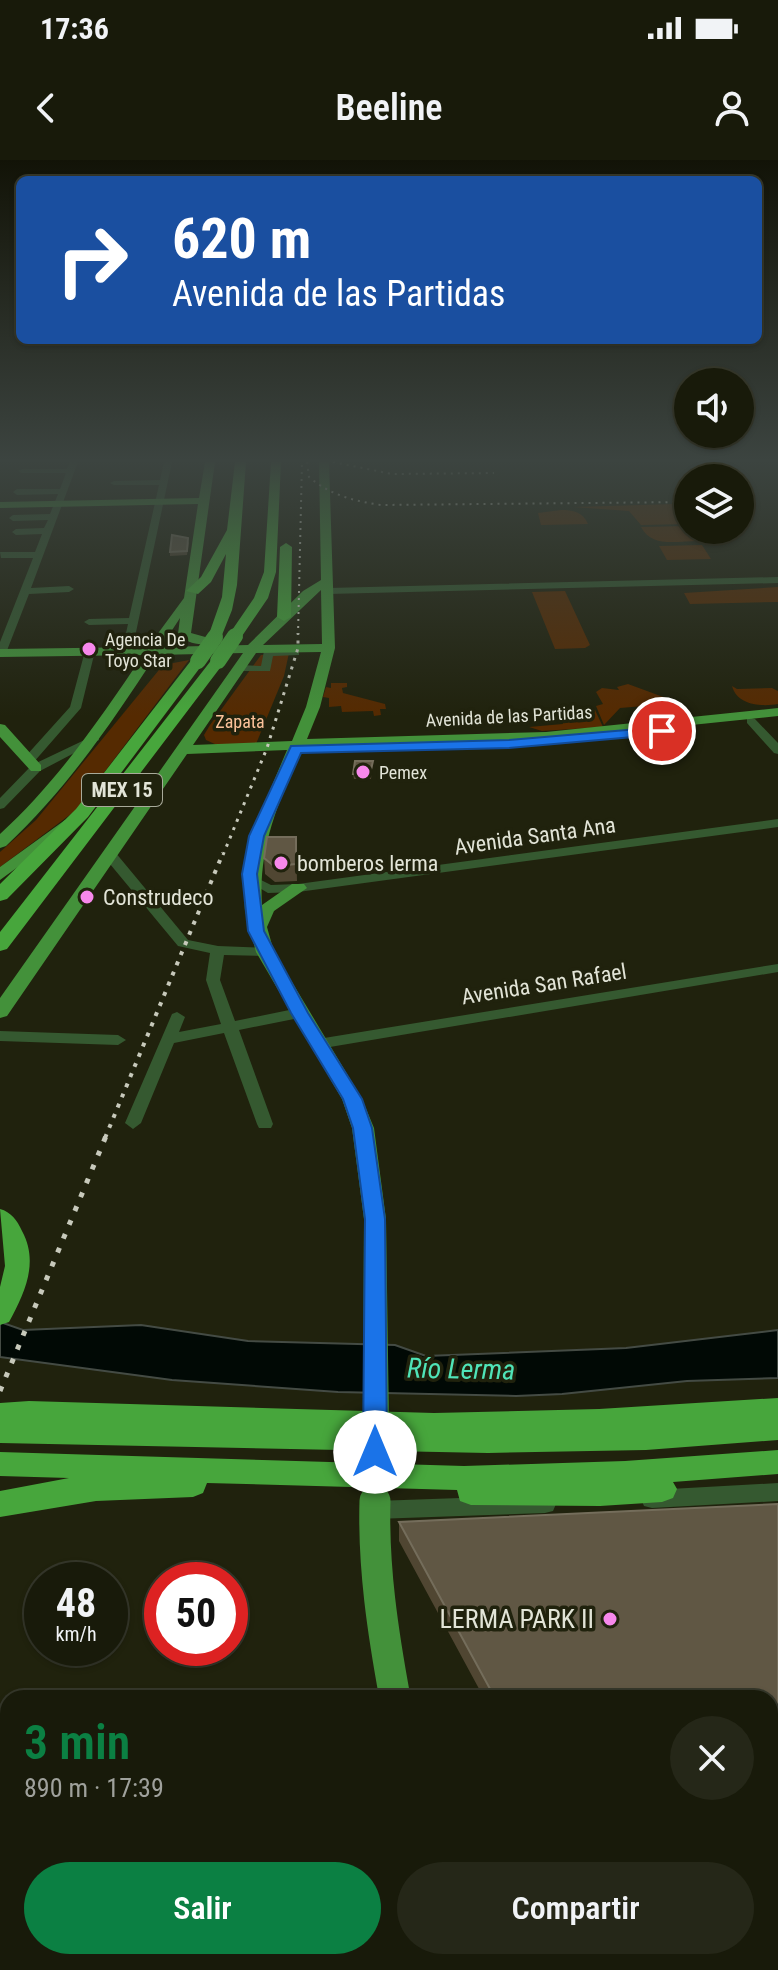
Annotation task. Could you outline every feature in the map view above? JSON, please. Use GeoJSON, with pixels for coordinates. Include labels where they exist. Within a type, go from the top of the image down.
{"type":"FeatureCollection","features":[{"type":"Feature","properties":{"kind":"highway"},"geometry":{"type":"LineString","coordinates":[[192,595],[206,579],[224,546]]}},
{"type":"Feature","properties":{"kind":"highway","name":"MEX 15"},"geometry":{"type":"LineString","coordinates":[[0,895],[82,813],[215,637],[227,611],[233,587],[234,546]]}},
{"type":"Feature","properties":{"kind":"highway","name":"MEX 15"},"geometry":{"type":"LineString","coordinates":[[0,945],[102,817],[261,598],[270,572],[272,546]]}},
{"type":"Feature","properties":{"kind":"highway"},"geometry":{"type":"LineString","coordinates":[[284,617],[286,546]]}},
{"type":"Feature","properties":{"kind":"highway"},"geometry":{"type":"LineString","coordinates":[[0,1315],[10,1297],[18,1265],[14,1238],[4,1221]]}},
{"type":"Feature","properties":{"kind":"highway"},"geometry":{"type":"LineString","coordinates":[[0,1415],[45,1413],[434,1425],[570,1422],[778,1409]]}},
{"type":"Feature","properties":{"kind":"highway"},"geometry":{"type":"LineString","coordinates":[[0,1431],[488,1441],[646,1438],[778,1428]]}},
{"type":"Feature","properties":{"kind":"highway"},"geometry":{"type":"LineString","coordinates":[[0,1464],[509,1478],[775,1469]]}},
{"type":"Feature","properties":{"kind":"highway"},"geometry":{"type":"LineString","coordinates":[[0,1504],[38,1494],[145,1484],[532,1494],[662,1489]]}},
{"type":"Feature","properties":{"kind":"main road"},"geometry":{"type":"LineString","coordinates":[[198,546],[190,612],[184,633],[186,637],[237,641],[267,634]]}},
{"type":"Feature","properties":{"kind":"main road"},"geometry":{"type":"LineString","coordinates":[[326,546],[325,671],[257,836],[251,879],[256,931],[299,1013],[352,1099],[363,1128],[369,1161],[375,1219],[375,1510],[383,1635],[393,1690]]}},
{"type":"Feature","properties":{"kind":"main road"},"geometry":{"type":"LineString","coordinates":[[0,1012],[253,648],[307,594],[327,586]]}},
{"type":"Feature","properties":{"kind":"main road"},"geometry":{"type":"LineString","coordinates":[[0,843],[30,815],[95,738],[192,595]]}},
{"type":"Feature","properties":{"kind":"main road"},"geometry":{"type":"LineString","coordinates":[[0,653],[327,648]]}},
{"type":"Feature","properties":{"kind":"main road"},"geometry":{"type":"LineString","coordinates":[[112,711],[132,699],[168,660],[227,658],[240,667]]}},
{"type":"Feature","properties":{"kind":"main road","name":"Avenida de las Partidas"},"geometry":{"type":"LineString","coordinates":[[182,750],[546,736],[778,715]]}},
{"type":"Feature","properties":{"kind":"main road","name":"Avenida de las Partidas"},"geometry":{"type":"LineString","coordinates":[[294,746],[545,742],[751,721],[778,715]]}},
{"type":"Feature","properties":{"kind":"main road"},"geometry":{"type":"LineString","coordinates":[[0,728],[32,764]]}},
{"type":"Feature","properties":{"kind":"main road"},"geometry":{"type":"LineString","coordinates":[[0,875],[82,813]]}},
{"type":"Feature","properties":{"kind":"main road"},"geometry":{"type":"LineString","coordinates":[[256,931],[262,912],[298,888]]}},
{"type":"Feature","properties":{"kind":"street"},"geometry":{"type":"LineString","coordinates":[[0,653],[40,546]]}},
{"type":"Feature","properties":{"kind":"street"},"geometry":{"type":"LineString","coordinates":[[127,651],[149,546]]}},
{"type":"Feature","properties":{"kind":"street"},"geometry":{"type":"LineString","coordinates":[[1,555],[36,555]]}},
{"type":"Feature","properties":{"kind":"street"},"geometry":{"type":"LineString","coordinates":[[327,586],[778,580]]}},
{"type":"Feature","properties":{"kind":"street"},"geometry":{"type":"LineString","coordinates":[[23,591],[69,589]]}},
{"type":"Feature","properties":{"kind":"street"},"geometry":{"type":"LineString","coordinates":[[89,622],[132,621]]}},
{"type":"Feature","properties":{"kind":"street"},"geometry":{"type":"LineString","coordinates":[[1,802],[75,708],[90,651]]}},
{"type":"Feature","properties":{"kind":"street"},"geometry":{"type":"LineString","coordinates":[[240,667],[266,669],[268,653],[295,653]]}},
{"type":"Feature","properties":{"kind":"street"},"geometry":{"type":"LineString","coordinates":[[751,721],[778,750]]}},
{"type":"Feature","properties":{"kind":"street"},"geometry":{"type":"LineString","coordinates":[[32,764],[95,738]]}},
{"type":"Feature","properties":{"kind":"street","name":"Avenida Santa Ana"},"geometry":{"type":"LineString","coordinates":[[251,879],[268,889],[298,888],[778,823]]}},
{"type":"Feature","properties":{"kind":"street"},"geometry":{"type":"LineString","coordinates":[[110,855],[183,943],[218,950],[265,952]]}},
{"type":"Feature","properties":{"kind":"street"},"geometry":{"type":"LineString","coordinates":[[218,950],[213,980],[265,1124]]}},
{"type":"Feature","properties":{"kind":"street","name":"Avenida San Rafael"},"geometry":{"type":"LineString","coordinates":[[318,1044],[778,968]]}},
{"type":"Feature","properties":{"kind":"street"},"geometry":{"type":"LineString","coordinates":[[168,1039],[299,1013]]}},
{"type":"Feature","properties":{"kind":"street"},"geometry":{"type":"LineString","coordinates":[[133,1123],[177,1017]]}},
{"type":"Feature","properties":{"kind":"street"},"geometry":{"type":"LineString","coordinates":[[0,1036],[118,1040]]}},
{"type":"Feature","properties":{"kind":"street"},"geometry":{"type":"LineString","coordinates":[[662,1489],[775,1469]]}},
{"type":"Feature","properties":{"kind":"street"},"geometry":{"type":"LineString","coordinates":[[375,1510],[778,1492]]}},
{"type":"Feature","properties":{"kind":"green space"},"geometry":{"type":"Polygon","coordinates":[[[659,546],[703,546],[711,559],[667,560],[659,546]]]}},
{"type":"Feature","properties":{"kind":"green space"},"geometry":{"type":"Polygon","coordinates":[[[778,587],[778,602],[690,604],[684,593],[778,587]]]}},
{"type":"Feature","properties":{"kind":"green space"},"geometry":{"type":"Polygon","coordinates":[[[565,591],[590,645],[585,648],[555,649],[532,592],[565,591]]]}},
{"type":"Feature","properties":{"kind":"green space","name":"Zapata"},"geometry":{"type":"Polygon","coordinates":[[[289,653],[284,676],[256,744],[217,745],[206,740],[204,735],[210,725],[261,655],[289,653]]]}},
{"type":"Feature","properties":{"kind":"green space"},"geometry":{"type":"Polygon","coordinates":[[[189,660],[75,811],[0,867],[0,852],[36,820],[163,665],[189,660]]]}},
{"type":"Feature","properties":{"kind":"green space"},"geometry":{"type":"Polygon","coordinates":[[[331,683],[347,683],[347,687],[342,688],[343,693],[385,704],[386,709],[380,709],[381,715],[374,716],[373,711],[342,712],[341,706],[329,707],[329,698],[323,697],[326,687],[331,688],[331,683]]]}},
{"type":"Feature","properties":{"kind":"green space"},"geometry":{"type":"Polygon","coordinates":[[[628,684],[666,698],[668,704],[620,708],[604,725],[596,706],[603,704],[596,692],[602,688],[619,690],[617,687],[628,684]]]}},
{"type":"Feature","properties":{"kind":"green space"},"geometry":{"type":"Polygon","coordinates":[[[732,686],[737,689],[772,688],[778,691],[778,704],[757,705],[744,701],[732,686]]]}},
{"type":"Feature","properties":{"kind":"green space"},"geometry":{"type":"Polygon","coordinates":[[[595,710],[603,727],[542,731],[529,727],[563,724],[562,720],[578,719],[577,715],[584,715],[582,711],[595,710]]]}},
{"type":"Feature","properties":{"kind":"water","name":"Río Lerma"},"geometry":{"type":"Polygon","coordinates":[[[0,1322],[23,1330],[141,1325],[248,1341],[395,1345],[426,1356],[626,1348],[778,1330],[778,1378],[687,1381],[516,1396],[338,1392],[172,1380],[0,1357],[0,1322]]]}},
{"type":"Feature","properties":{"kind":"building"},"geometry":{"type":"Polygon","coordinates":[[[171,546],[187,546],[187,551],[170,552],[171,546]]]}},
{"type":"Feature","properties":{"kind":"building"},"geometry":{"type":"Polygon","coordinates":[[[355,761],[373,761],[370,774],[353,774],[355,761]]]}},
{"type":"Feature","properties":{"kind":"building"},"geometry":{"type":"Polygon","coordinates":[[[267,837],[296,837],[296,864],[274,866],[264,858],[267,837]]]}},
{"type":"Feature","properties":{"kind":"building","name":"LERMA PARK II"},"geometry":{"type":"Polygon","coordinates":[[[778,1504],[778,1690],[491,1690],[399,1522],[778,1504]]]}},
{"type":"Feature","properties":{"kind":"railway"},"geometry":{"type":"LineString","coordinates":[[298,635],[300,546]]}},
{"type":"Feature","properties":{"kind":"railway"},"geometry":{"type":"LineString","coordinates":[[223,855],[267,748],[298,648],[298,635]]}},
{"type":"Feature","properties":{"kind":"railway"},"geometry":{"type":"LineString","coordinates":[[105,1138],[223,853]]}},
{"type":"Feature","properties":{"kind":"railway"},"geometry":{"type":"LineString","coordinates":[[0,1391],[106,1136]]}},
{"type":"Feature","properties":{"kind":"place","name":"Agencia De Toyo Star"},"geometry":{"type":"Point","coordinates":[89,649]}},
{"type":"Feature","properties":{"kind":"place","name":"Pemex"},"geometry":{"type":"Point","coordinates":[363,772]}},
{"type":"Feature","properties":{"kind":"place","name":"bomberos lerma"},"geometry":{"type":"Point","coordinates":[281,863]}},
{"type":"Feature","properties":{"kind":"place","name":"Construdeco"},"geometry":{"type":"Point","coordinates":[87,897]}},
{"type":"Feature","properties":{"kind":"place","name":"LERMA PARK II"},"geometry":{"type":"Point","coordinates":[610,1619]}},
{"type":"Feature","properties":{"kind":"route"},"geometry":{"type":"LineString","coordinates":[[375,1452],[375,1219],[363,1128],[352,1099],[299,1013],[256,931],[250,874],[257,836],[286,765],[296,749],[509,744],[662,731]]}}]}
